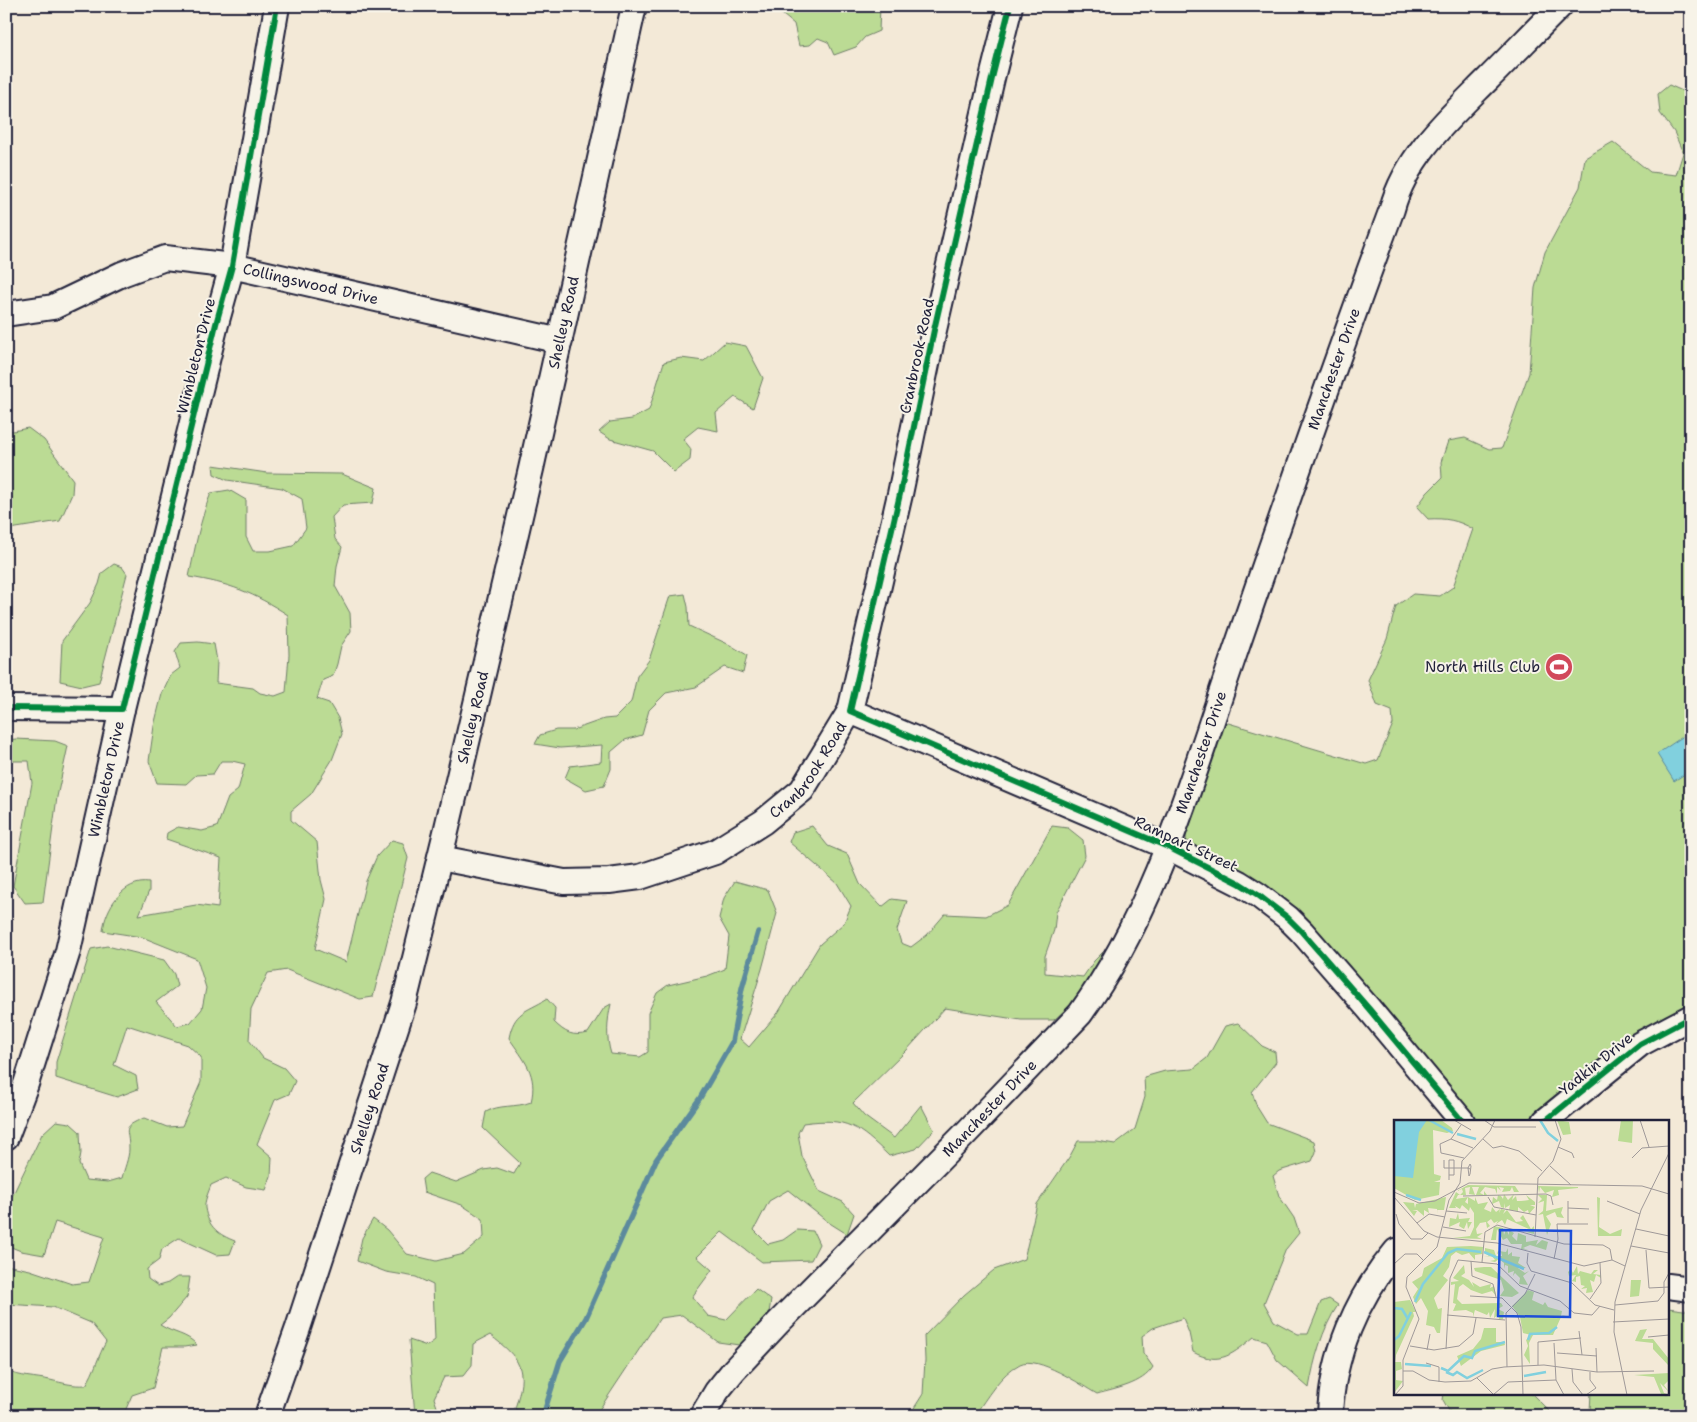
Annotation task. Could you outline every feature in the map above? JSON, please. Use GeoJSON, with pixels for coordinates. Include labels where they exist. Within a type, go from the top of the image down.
{"type":"FeatureCollection","features":[{"type":"Feature","properties":{"kind":"street","name":"Wimbleton Drive"},"geometry":{"type":"LineString","coordinates":[[6,1138],[26,1084],[68,951],[122,709],[216,324],[232,266],[277,6]]}},
{"type":"Feature","properties":{"kind":"street","name":"Shelley Road"},"geometry":{"type":"LineString","coordinates":[[267,1416],[298,1328],[404,1003],[440,858],[560,341],[634,6]]}},
{"type":"Feature","properties":{"kind":"street","name":"Cranbrook Road"},"geometry":{"type":"LineString","coordinates":[[440,858],[564,882],[608,881],[640,877],[715,852],[763,822],[802,790],[850,711],[902,487],[934,330],[1010,6]]}},
{"type":"Feature","properties":{"kind":"street","name":"Manchester Drive"},"geometry":{"type":"LineString","coordinates":[[702,1416],[734,1370],[965,1134],[1080,1014],[1095,994],[1130,934],[1168,847],[1341,347],[1392,209],[1396,192],[1419,153],[1440,129],[1560,6]]}},
{"type":"Feature","properties":{"kind":"street","name":"Collingswood Drive"},"geometry":{"type":"LineString","coordinates":[[6,314],[54,307],[122,274],[165,258],[232,266],[560,341]]}},
{"type":"Feature","properties":{"kind":"street"},"geometry":{"type":"LineString","coordinates":[[6,708],[122,709]]}},
{"type":"Feature","properties":{"kind":"street","name":"Rampart Street"},"geometry":{"type":"LineString","coordinates":[[850,711],[1168,847],[1239,883],[1288,918],[1302,932],[1461,1120]]}},
{"type":"Feature","properties":{"kind":"street","name":"Yadkin Drive"},"geometry":{"type":"LineString","coordinates":[[1546,1120],[1640,1044],[1691,1017]]}},
{"type":"Feature","properties":{"kind":"street"},"geometry":{"type":"LineString","coordinates":[[1330,1416],[1334,1376],[1349,1327],[1371,1282],[1394,1253]]}},
{"type":"Feature","properties":{"kind":"street"},"geometry":{"type":"LineString","coordinates":[[1670,1286],[1691,1289]]}},
{"type":"Feature","properties":{"kind":"green space"},"geometry":{"type":"Polygon","coordinates":[[[772,6],[880,6],[879,31],[865,37],[856,47],[834,55],[828,42],[818,38],[810,45],[799,46],[794,24],[772,6]]]}},
{"type":"Feature","properties":{"kind":"green space","name":"North Hills Club"},"geometry":{"type":"Polygon","coordinates":[[[1669,85],[1691,96],[1691,1003],[1658,1020],[1616,1047],[1532,1120],[1473,1120],[1305,924],[1187,846],[1186,836],[1225,722],[1366,764],[1378,760],[1393,724],[1392,711],[1377,705],[1368,680],[1387,639],[1396,606],[1413,594],[1440,596],[1453,587],[1473,529],[1451,520],[1428,519],[1417,507],[1427,493],[1442,478],[1441,462],[1448,441],[1465,438],[1489,449],[1502,448],[1529,373],[1535,288],[1545,252],[1580,187],[1585,158],[1613,142],[1650,172],[1676,175],[1683,153],[1674,132],[1660,113],[1658,94],[1669,85]]]}},
{"type":"Feature","properties":{"kind":"green space"},"geometry":{"type":"Polygon","coordinates":[[[725,342],[746,346],[763,378],[753,408],[735,397],[716,413],[718,431],[698,427],[683,439],[691,449],[690,460],[674,472],[653,451],[610,439],[599,432],[610,422],[632,419],[649,410],[664,362],[681,358],[704,361],[725,342]]]}},
{"type":"Feature","properties":{"kind":"green space"},"geometry":{"type":"Polygon","coordinates":[[[28,428],[44,440],[73,480],[72,494],[60,521],[10,529],[6,528],[6,430],[13,431],[28,428]]]}},
{"type":"Feature","properties":{"kind":"green space"},"geometry":{"type":"Polygon","coordinates":[[[213,465],[267,473],[342,474],[376,488],[373,503],[343,505],[332,517],[335,539],[342,547],[337,566],[335,586],[350,613],[351,631],[341,646],[333,676],[323,680],[317,699],[329,703],[338,718],[342,734],[332,760],[311,794],[291,811],[291,820],[317,842],[321,880],[326,899],[315,949],[346,962],[366,881],[377,856],[392,840],[403,843],[408,858],[373,997],[360,999],[287,970],[268,973],[251,1009],[249,1040],[263,1058],[284,1068],[295,1081],[289,1094],[275,1100],[257,1144],[272,1157],[271,1176],[266,1190],[246,1187],[226,1178],[211,1185],[205,1202],[206,1215],[215,1229],[235,1241],[230,1254],[216,1255],[179,1238],[162,1249],[159,1260],[147,1269],[148,1279],[158,1286],[168,1283],[177,1277],[190,1277],[187,1297],[169,1318],[160,1325],[189,1338],[197,1345],[163,1347],[153,1388],[132,1395],[123,1416],[22,1416],[6,1408],[6,1371],[68,1384],[86,1385],[106,1342],[91,1323],[53,1307],[6,1304],[6,1265],[30,1270],[72,1284],[89,1282],[104,1237],[55,1222],[44,1255],[21,1251],[6,1245],[6,1209],[42,1134],[56,1121],[70,1123],[80,1132],[81,1153],[79,1164],[86,1180],[108,1182],[122,1178],[129,1152],[127,1133],[129,1127],[144,1118],[167,1127],[182,1126],[201,1082],[201,1057],[188,1045],[127,1025],[114,1065],[136,1076],[138,1089],[117,1097],[56,1078],[56,1062],[91,949],[107,946],[164,960],[174,974],[177,986],[156,1002],[177,1026],[190,1023],[202,1009],[206,988],[197,959],[142,937],[103,931],[108,913],[117,897],[124,890],[140,883],[149,883],[149,891],[139,915],[196,905],[218,908],[221,858],[166,839],[167,833],[178,827],[202,831],[217,827],[228,798],[238,790],[245,764],[221,761],[213,774],[196,775],[186,784],[157,783],[149,761],[154,726],[162,694],[171,675],[180,668],[175,652],[181,643],[198,642],[214,644],[217,661],[216,683],[253,688],[260,693],[275,696],[286,692],[289,655],[288,615],[241,590],[217,582],[189,577],[201,524],[211,493],[229,490],[246,500],[246,537],[253,551],[270,551],[293,546],[306,528],[302,499],[282,488],[227,480],[214,474],[213,465]]]}},
{"type":"Feature","properties":{"kind":"green space"},"geometry":{"type":"Polygon","coordinates":[[[114,564],[122,567],[127,574],[99,682],[82,686],[60,681],[62,641],[90,603],[102,573],[114,564]]]}},
{"type":"Feature","properties":{"kind":"green space"},"geometry":{"type":"Polygon","coordinates":[[[685,594],[689,626],[747,655],[743,673],[725,667],[696,687],[666,693],[649,710],[642,735],[625,740],[611,752],[611,769],[604,786],[586,790],[565,778],[570,766],[601,762],[602,745],[560,748],[535,744],[540,735],[556,730],[573,730],[604,719],[615,718],[631,702],[637,676],[649,660],[670,596],[685,594]]]}},
{"type":"Feature","properties":{"kind":"green space"},"geometry":{"type":"Polygon","coordinates":[[[6,740],[55,741],[68,746],[57,797],[43,902],[25,903],[13,886],[32,783],[29,761],[6,761],[6,740]]]}},
{"type":"Feature","properties":{"kind":"green space"},"geometry":{"type":"Polygon","coordinates":[[[812,826],[828,846],[847,854],[860,884],[882,907],[892,899],[907,901],[897,930],[901,943],[911,947],[927,935],[945,914],[986,916],[1008,905],[1052,826],[1068,828],[1083,840],[1085,856],[1056,912],[1054,930],[1045,956],[1045,973],[1083,977],[1103,952],[1108,955],[1091,986],[1054,1020],[1021,1020],[945,1008],[906,1051],[853,1103],[864,1116],[894,1138],[921,1105],[934,1130],[916,1149],[889,1156],[869,1137],[851,1126],[831,1121],[803,1123],[798,1133],[802,1156],[819,1191],[843,1202],[854,1214],[847,1234],[828,1222],[788,1190],[769,1201],[754,1230],[768,1244],[783,1240],[797,1230],[813,1231],[819,1244],[811,1260],[762,1262],[722,1232],[697,1257],[712,1270],[692,1297],[708,1316],[726,1320],[756,1289],[771,1300],[768,1319],[739,1345],[718,1342],[682,1315],[660,1318],[595,1416],[520,1416],[515,1408],[521,1384],[519,1366],[509,1351],[490,1335],[473,1344],[472,1365],[463,1376],[444,1377],[434,1398],[440,1416],[415,1416],[409,1340],[427,1346],[435,1340],[433,1285],[416,1277],[386,1272],[357,1261],[362,1238],[373,1219],[387,1230],[407,1254],[436,1261],[464,1254],[484,1237],[483,1219],[462,1205],[424,1192],[422,1179],[429,1173],[456,1182],[484,1170],[497,1168],[514,1174],[520,1163],[483,1128],[486,1112],[496,1108],[531,1102],[533,1083],[531,1075],[509,1038],[514,1022],[522,1013],[547,999],[555,1008],[554,1022],[562,1029],[578,1035],[588,1033],[604,1008],[611,1004],[608,1042],[611,1054],[640,1057],[648,1052],[648,1013],[657,993],[668,985],[707,976],[725,969],[729,936],[719,918],[724,898],[735,881],[768,890],[777,913],[740,1039],[749,1047],[778,1013],[820,944],[844,923],[851,906],[837,883],[789,842],[793,832],[812,826]]]}},
{"type":"Feature","properties":{"kind":"green space"},"geometry":{"type":"Polygon","coordinates":[[[1238,1023],[1262,1046],[1275,1052],[1276,1062],[1252,1092],[1257,1107],[1267,1123],[1314,1141],[1316,1152],[1312,1161],[1279,1171],[1273,1176],[1279,1196],[1294,1218],[1299,1233],[1286,1249],[1264,1303],[1274,1321],[1298,1334],[1308,1334],[1321,1302],[1329,1299],[1338,1305],[1327,1324],[1319,1345],[1309,1388],[1277,1360],[1267,1341],[1254,1337],[1233,1353],[1219,1358],[1211,1358],[1193,1352],[1189,1333],[1183,1318],[1153,1328],[1142,1336],[1143,1353],[1153,1367],[1143,1378],[1120,1388],[1097,1394],[1059,1372],[1028,1362],[1020,1364],[1006,1374],[994,1387],[974,1416],[909,1416],[923,1394],[924,1336],[964,1295],[994,1270],[1024,1259],[1037,1204],[1078,1141],[1115,1144],[1135,1129],[1145,1097],[1144,1077],[1165,1071],[1193,1069],[1207,1058],[1225,1026],[1238,1023]]]}},
{"type":"Feature","properties":{"kind":"green space"},"geometry":{"type":"Polygon","coordinates":[[[1670,1308],[1691,1311],[1691,1416],[1585,1416],[1590,1411],[1591,1394],[1670,1394],[1670,1308]]]}},
{"type":"Feature","properties":{"kind":"green space"},"geometry":{"type":"Polygon","coordinates":[[[1444,1394],[1532,1394],[1554,1416],[1452,1416],[1443,1400],[1444,1394]]]}},
{"type":"Feature","properties":{"kind":"water"},"geometry":{"type":"Polygon","coordinates":[[[1691,731],[1691,770],[1674,781],[1657,754],[1691,731]]]}},
{"type":"Feature","properties":{"kind":"waterway"},"geometry":{"type":"LineString","coordinates":[[543,1416],[560,1361],[586,1318],[656,1160],[700,1098],[732,1042],[742,988],[758,932]]}},
{"type":"Feature","properties":{"kind":"cycle path"},"geometry":{"type":"LineString","coordinates":[[6,708],[122,709],[216,324],[232,266],[277,6]]}},
{"type":"Feature","properties":{"kind":"cycle path"},"geometry":{"type":"LineString","coordinates":[[1010,6],[934,330],[900,494],[850,711],[1168,847],[1239,883],[1258,895],[1288,918],[1302,932],[1461,1120]]}},
{"type":"Feature","properties":{"kind":"cycle path"},"geometry":{"type":"LineString","coordinates":[[1546,1120],[1640,1044],[1691,1017]]}},
{"type":"Feature","properties":{"kind":"place","name":"North Hills Club"},"geometry":{"type":"Point","coordinates":[1559,667]}}]}
